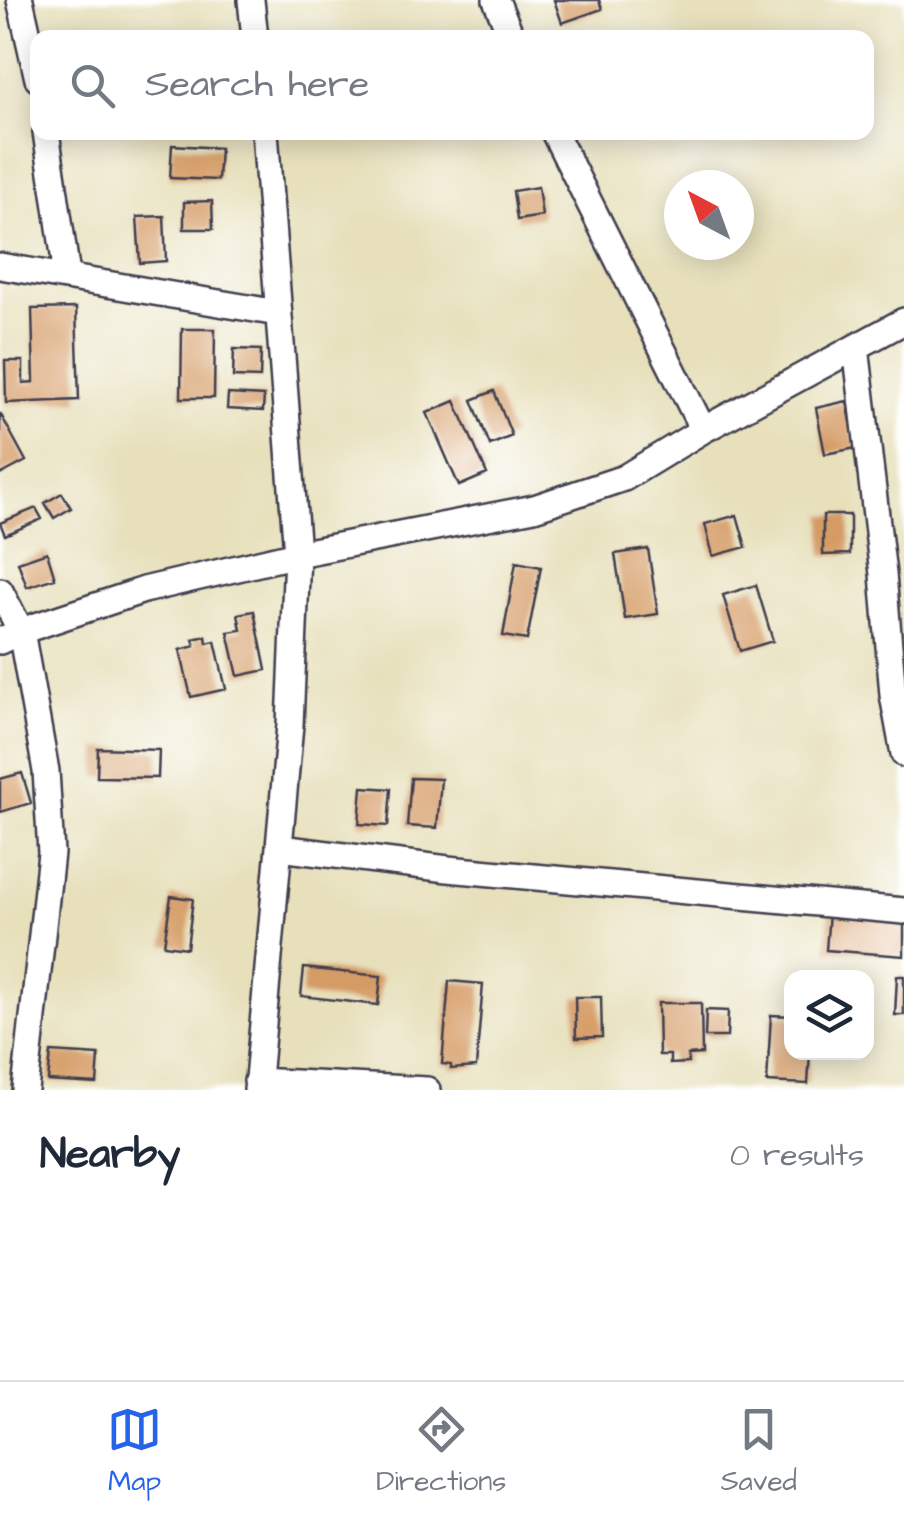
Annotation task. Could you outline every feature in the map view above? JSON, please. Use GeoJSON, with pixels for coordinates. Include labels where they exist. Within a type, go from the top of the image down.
{"type":"FeatureCollection","features":[{"type":"Feature","properties":{"kind":"street"},"geometry":{"type":"LineString","coordinates":[[20,0],[30,44]]}},
{"type":"Feature","properties":{"kind":"street"},"geometry":{"type":"LineString","coordinates":[[251,0],[254,30]]}},
{"type":"Feature","properties":{"kind":"street"},"geometry":{"type":"LineString","coordinates":[[496,0],[509,30]]}},
{"type":"Feature","properties":{"kind":"street"},"geometry":{"type":"LineString","coordinates":[[47,140],[67,275]]}},
{"type":"Feature","properties":{"kind":"street"},"geometry":{"type":"LineString","coordinates":[[266,140],[297,554],[290,725],[257,1085],[427,1090]]}},
{"type":"Feature","properties":{"kind":"street"},"geometry":{"type":"LineString","coordinates":[[558,140],[703,430]]}},
{"type":"Feature","properties":{"kind":"street"},"geometry":{"type":"LineString","coordinates":[[0,266],[278,313]]}},
{"type":"Feature","properties":{"kind":"street"},"geometry":{"type":"LineString","coordinates":[[10,636],[144,590],[297,554],[534,508],[624,478],[703,430],[904,321]]}},
{"type":"Feature","properties":{"kind":"street"},"geometry":{"type":"LineString","coordinates":[[856,347],[904,754]]}},
{"type":"Feature","properties":{"kind":"street"},"geometry":{"type":"LineString","coordinates":[[0,591],[46,771],[50,853],[25,1090]]}},
{"type":"Feature","properties":{"kind":"street"},"geometry":{"type":"LineString","coordinates":[[280,848],[468,871],[904,911]]}},
{"type":"Feature","properties":{"kind":"building"},"geometry":{"type":"Polygon","coordinates":[[[554,0],[599,0],[602,9],[562,23],[554,0]]]}},
{"type":"Feature","properties":{"kind":"building"},"geometry":{"type":"Polygon","coordinates":[[[172,145],[220,148],[218,180],[170,178],[172,145]]]}},
{"type":"Feature","properties":{"kind":"building"},"geometry":{"type":"Polygon","coordinates":[[[538,187],[542,216],[517,220],[513,191],[538,187]]]}},
{"type":"Feature","properties":{"kind":"building"},"geometry":{"type":"Polygon","coordinates":[[[212,201],[213,229],[184,229],[184,202],[212,201]]]}},
{"type":"Feature","properties":{"kind":"building"},"geometry":{"type":"Polygon","coordinates":[[[164,216],[166,261],[140,263],[137,217],[164,216]]]}},
{"type":"Feature","properties":{"kind":"building"},"geometry":{"type":"Polygon","coordinates":[[[76,308],[79,400],[6,403],[5,361],[23,361],[23,383],[34,382],[32,309],[76,308]]]}},
{"type":"Feature","properties":{"kind":"building"},"geometry":{"type":"Polygon","coordinates":[[[182,329],[215,329],[214,398],[181,398],[182,329]]]}},
{"type":"Feature","properties":{"kind":"building"},"geometry":{"type":"Polygon","coordinates":[[[234,349],[261,350],[260,378],[233,377],[234,349]]]}},
{"type":"Feature","properties":{"kind":"building"},"geometry":{"type":"Polygon","coordinates":[[[494,391],[512,436],[490,445],[472,400],[494,391]]]}},
{"type":"Feature","properties":{"kind":"building"},"geometry":{"type":"Polygon","coordinates":[[[228,394],[264,396],[263,411],[227,409],[228,394]]]}},
{"type":"Feature","properties":{"kind":"building"},"geometry":{"type":"Polygon","coordinates":[[[455,401],[487,474],[459,486],[427,413],[455,401]]]}},
{"type":"Feature","properties":{"kind":"building"},"geometry":{"type":"Polygon","coordinates":[[[847,401],[856,448],[825,454],[816,408],[847,401]]]}},
{"type":"Feature","properties":{"kind":"building"},"geometry":{"type":"Polygon","coordinates":[[[0,413],[26,461],[0,475],[0,413]]]}},
{"type":"Feature","properties":{"kind":"building"},"geometry":{"type":"Polygon","coordinates":[[[62,493],[71,508],[54,518],[45,503],[62,493]]]}},
{"type":"Feature","properties":{"kind":"building"},"geometry":{"type":"Polygon","coordinates":[[[36,508],[42,519],[5,535],[0,523],[36,508]]]}},
{"type":"Feature","properties":{"kind":"building"},"geometry":{"type":"Polygon","coordinates":[[[737,515],[746,547],[713,556],[705,524],[737,515]]]}},
{"type":"Feature","properties":{"kind":"building"},"geometry":{"type":"Polygon","coordinates":[[[823,515],[850,515],[850,554],[823,555],[823,515]]]}},
{"type":"Feature","properties":{"kind":"building"},"geometry":{"type":"Polygon","coordinates":[[[648,549],[658,614],[625,619],[615,554],[648,549]]]}},
{"type":"Feature","properties":{"kind":"building"},"geometry":{"type":"Polygon","coordinates":[[[47,552],[55,578],[27,587],[18,562],[47,552]]]}},
{"type":"Feature","properties":{"kind":"building"},"geometry":{"type":"Polygon","coordinates":[[[516,562],[541,567],[527,640],[503,636],[516,562]]]}},
{"type":"Feature","properties":{"kind":"building"},"geometry":{"type":"Polygon","coordinates":[[[756,585],[773,641],[740,651],[723,595],[756,585]]]}},
{"type":"Feature","properties":{"kind":"building"},"geometry":{"type":"Polygon","coordinates":[[[254,611],[266,670],[238,676],[228,632],[241,630],[238,614],[254,611]]]}},
{"type":"Feature","properties":{"kind":"building"},"geometry":{"type":"Polygon","coordinates":[[[206,636],[207,643],[215,641],[226,689],[191,697],[180,650],[195,646],[193,639],[206,636]]]}},
{"type":"Feature","properties":{"kind":"building"},"geometry":{"type":"Polygon","coordinates":[[[98,748],[159,750],[158,778],[97,777],[98,748]]]}},
{"type":"Feature","properties":{"kind":"building"},"geometry":{"type":"Polygon","coordinates":[[[22,773],[31,803],[0,812],[0,779],[22,773]]]}},
{"type":"Feature","properties":{"kind":"building"},"geometry":{"type":"Polygon","coordinates":[[[411,778],[441,779],[437,828],[407,826],[411,778]]]}},
{"type":"Feature","properties":{"kind":"building"},"geometry":{"type":"Polygon","coordinates":[[[362,787],[391,789],[388,826],[359,824],[362,787]]]}},
{"type":"Feature","properties":{"kind":"building"},"geometry":{"type":"Polygon","coordinates":[[[171,896],[193,899],[187,948],[164,945],[171,896]]]}},
{"type":"Feature","properties":{"kind":"building"},"geometry":{"type":"Polygon","coordinates":[[[829,913],[904,919],[904,956],[826,950],[829,913]]]}},
{"type":"Feature","properties":{"kind":"building"},"geometry":{"type":"Polygon","coordinates":[[[304,968],[381,976],[378,1005],[301,996],[304,968]]]}},
{"type":"Feature","properties":{"kind":"building"},"geometry":{"type":"Polygon","coordinates":[[[897,976],[904,976],[904,1015],[895,1015],[897,976]]]}},
{"type":"Feature","properties":{"kind":"building"},"geometry":{"type":"Polygon","coordinates":[[[449,981],[483,984],[476,1067],[451,1069],[451,1065],[442,1064],[449,981]]]}},
{"type":"Feature","properties":{"kind":"building"},"geometry":{"type":"Polygon","coordinates":[[[575,997],[601,997],[602,1037],[576,1038],[575,997]]]}},
{"type":"Feature","properties":{"kind":"building"},"geometry":{"type":"Polygon","coordinates":[[[658,1003],[701,1003],[702,1054],[688,1055],[688,1063],[670,1064],[670,1055],[659,1055],[658,1003]]]}},
{"type":"Feature","properties":{"kind":"building"},"geometry":{"type":"Polygon","coordinates":[[[706,1010],[728,1011],[727,1037],[705,1037],[706,1010]]]}},
{"type":"Feature","properties":{"kind":"building"},"geometry":{"type":"Polygon","coordinates":[[[771,1015],[784,1016],[784,1060],[810,1060],[808,1084],[767,1082],[771,1015]]]}},
{"type":"Feature","properties":{"kind":"building"},"geometry":{"type":"Polygon","coordinates":[[[51,1052],[99,1055],[97,1084],[48,1081],[51,1052]]]}}]}
